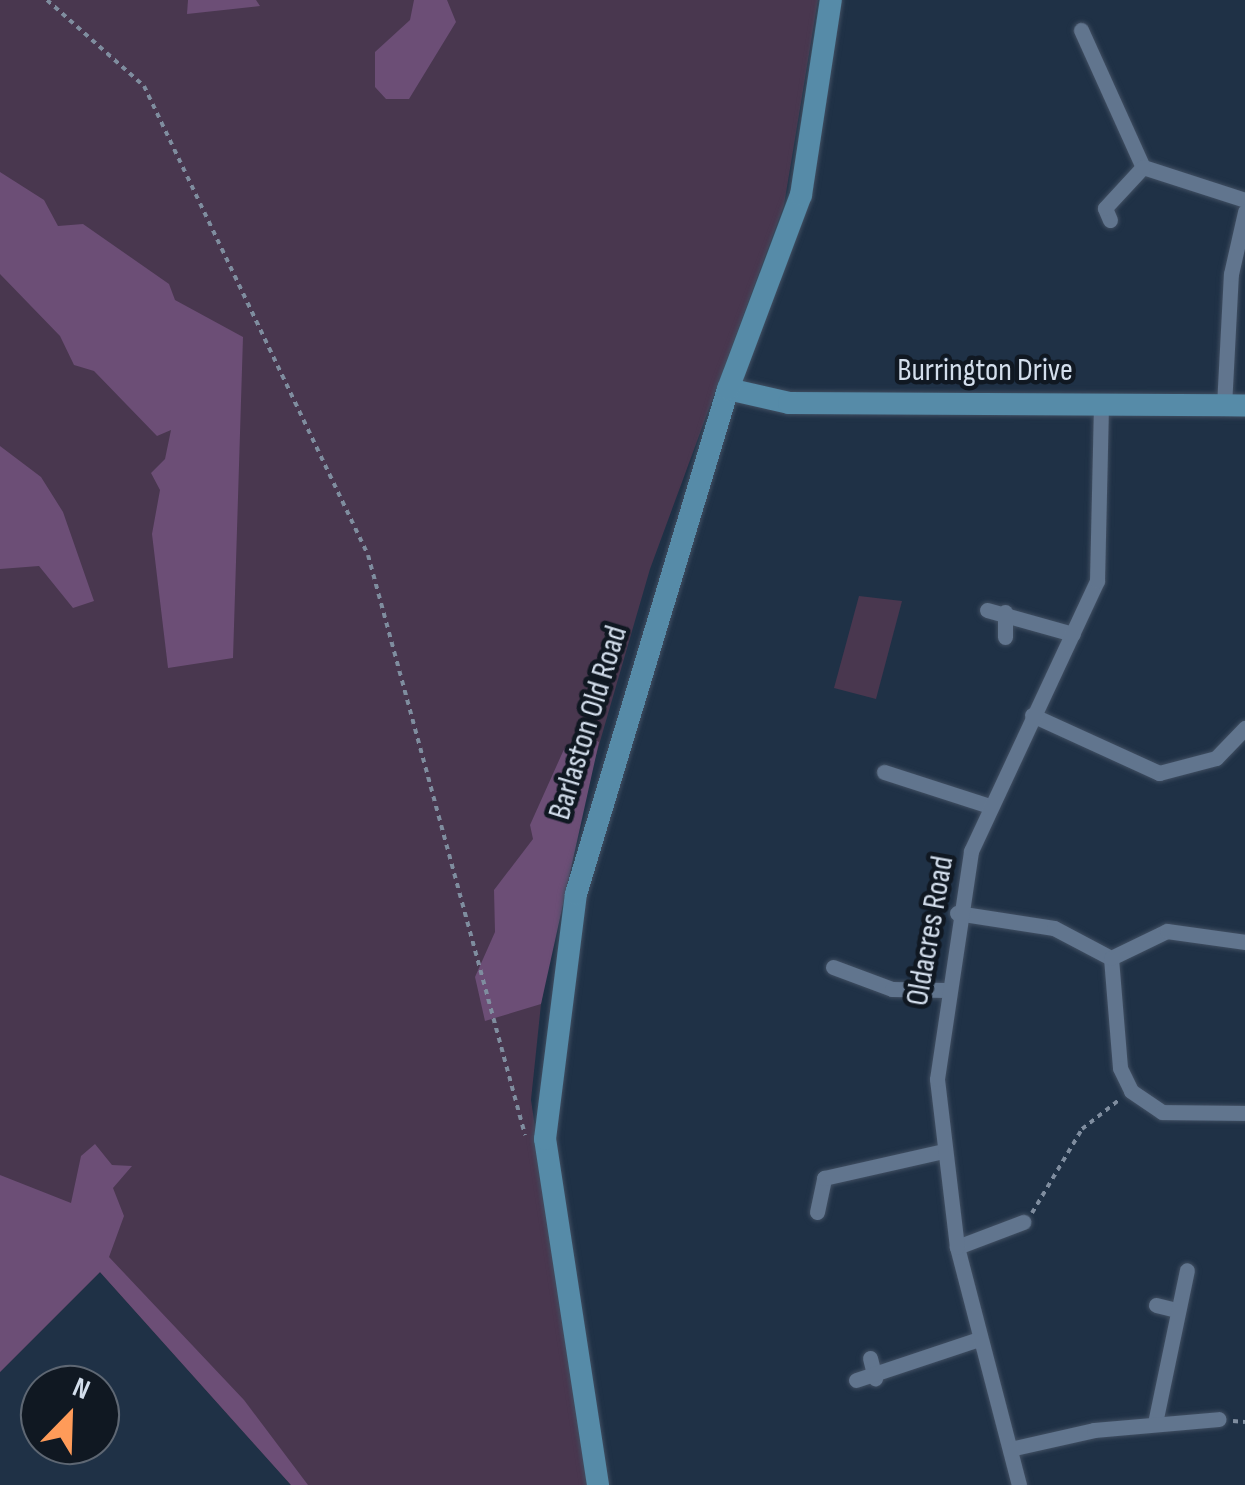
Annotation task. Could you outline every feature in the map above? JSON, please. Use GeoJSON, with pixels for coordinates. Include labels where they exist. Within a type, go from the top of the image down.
{"type":"FeatureCollection","features":[{"type":"Feature","properties":{"kind":"street","name":"Barlaston Old Road"},"geometry":{"type":"LineString","coordinates":[[598,1485],[553,1212],[550,1059],[593,815],[728,389],[809,168],[831,0]]}},
{"type":"Feature","properties":{"kind":"street"},"geometry":{"type":"LineString","coordinates":[[1081,30],[1143,167],[1245,200]]}},
{"type":"Feature","properties":{"kind":"street"},"geometry":{"type":"LineString","coordinates":[[1093,57],[1110,52]]}},
{"type":"Feature","properties":{"kind":"street"},"geometry":{"type":"LineString","coordinates":[[1102,213],[1143,167]]}},
{"type":"Feature","properties":{"kind":"street"},"geometry":{"type":"LineString","coordinates":[[1235,406],[1231,274],[1245,212]]}},
{"type":"Feature","properties":{"kind":"street","name":"Burrington Drive"},"geometry":{"type":"LineString","coordinates":[[728,389],[789,403],[1235,406]]}},
{"type":"Feature","properties":{"kind":"street","name":"Oldacres Road"},"geometry":{"type":"LineString","coordinates":[[1019,1485],[979,1339],[939,1152],[946,990],[957,913],[986,805],[1073,634],[1102,552],[1101,404]]}},
{"type":"Feature","properties":{"kind":"street"},"geometry":{"type":"LineString","coordinates":[[987,610],[1073,634]]}},
{"type":"Feature","properties":{"kind":"street"},"geometry":{"type":"LineString","coordinates":[[1005,612],[1005,637]]}},
{"type":"Feature","properties":{"kind":"street"},"geometry":{"type":"LineString","coordinates":[[1032,715],[1158,774],[1216,758],[1245,728]]}},
{"type":"Feature","properties":{"kind":"street"},"geometry":{"type":"LineString","coordinates":[[884,772],[986,805]]}},
{"type":"Feature","properties":{"kind":"street"},"geometry":{"type":"LineString","coordinates":[[897,795],[903,778]]}},
{"type":"Feature","properties":{"kind":"street"},"geometry":{"type":"LineString","coordinates":[[957,913],[1054,928],[1111,958]]}},
{"type":"Feature","properties":{"kind":"street"},"geometry":{"type":"LineString","coordinates":[[1111,958],[1167,931],[1245,942]]}},
{"type":"Feature","properties":{"kind":"street"},"geometry":{"type":"LineString","coordinates":[[1111,958],[1120,1068],[1131,1091],[1162,1112],[1244,1112],[1241,1093]]}},
{"type":"Feature","properties":{"kind":"street"},"geometry":{"type":"LineString","coordinates":[[833,967],[845,984],[946,990]]}},
{"type":"Feature","properties":{"kind":"street"},"geometry":{"type":"LineString","coordinates":[[824,1178],[939,1152]]}},
{"type":"Feature","properties":{"kind":"street"},"geometry":{"type":"LineString","coordinates":[[816,1212],[824,1178],[818,1160]]}},
{"type":"Feature","properties":{"kind":"street"},"geometry":{"type":"LineString","coordinates":[[957,1247],[1008,1232],[1023,1222]]}},
{"type":"Feature","properties":{"kind":"street"},"geometry":{"type":"LineString","coordinates":[[1008,1232],[1017,1248]]}},
{"type":"Feature","properties":{"kind":"street"},"geometry":{"type":"LineString","coordinates":[[1155,1422],[1187,1270]]}},
{"type":"Feature","properties":{"kind":"street"},"geometry":{"type":"LineString","coordinates":[[1156,1305],[1176,1310]]}},
{"type":"Feature","properties":{"kind":"street"},"geometry":{"type":"LineString","coordinates":[[856,1380],[876,1378],[930,1350],[979,1339]]}},
{"type":"Feature","properties":{"kind":"street"},"geometry":{"type":"LineString","coordinates":[[870,1358],[876,1378]]}},
{"type":"Feature","properties":{"kind":"street"},"geometry":{"type":"LineString","coordinates":[[1010,1449],[1155,1422],[1219,1419]]}},
{"type":"Feature","properties":{"kind":"street"},"geometry":{"type":"LineString","coordinates":[[1188,1422],[1192,1440]]}},
{"type":"Feature","properties":{"kind":"path"},"geometry":{"type":"LineString","coordinates":[[47,0],[144,86],[368,555],[530,1156]]}},
{"type":"Feature","properties":{"kind":"path"},"geometry":{"type":"LineString","coordinates":[[1023,1222],[1082,1129],[1131,1091]]}},
{"type":"Feature","properties":{"kind":"shaded area"},"geometry":{"type":"Polygon","coordinates":[[[0,0],[818,0],[784,205],[650,569],[568,852],[541,1004],[531,1100],[588,1485],[291,1485],[100,1272],[0,1372],[0,0]]]}},
{"type":"Feature","properties":{"kind":"shaded area"},"geometry":{"type":"Polygon","coordinates":[[[188,0],[256,0],[260,6],[187,14],[188,0]]]}},
{"type":"Feature","properties":{"kind":"shaded area"},"geometry":{"type":"Polygon","coordinates":[[[414,0],[447,0],[456,22],[409,99],[386,99],[375,87],[375,52],[410,20],[414,0]]]}},
{"type":"Feature","properties":{"kind":"shaded area"},"geometry":{"type":"Polygon","coordinates":[[[0,172],[44,200],[58,226],[83,224],[169,284],[175,300],[243,337],[233,658],[168,668],[152,534],[160,490],[151,473],[165,459],[171,430],[157,436],[94,371],[74,365],[60,336],[0,274],[0,172]]]}},
{"type":"Feature","properties":{"kind":"shaded area"},"geometry":{"type":"Polygon","coordinates":[[[0,446],[41,477],[63,512],[94,601],[73,608],[39,566],[0,569],[0,446]]]}},
{"type":"Feature","properties":{"kind":"shaded area"},"geometry":{"type":"Polygon","coordinates":[[[859,596],[902,601],[876,699],[834,688],[859,596]]]}},
{"type":"Feature","properties":{"kind":"shaded area"},"geometry":{"type":"Polygon","coordinates":[[[587,736],[599,742],[541,1004],[485,1021],[475,977],[495,932],[494,890],[533,839],[530,825],[565,747],[587,736]]]}},
{"type":"Feature","properties":{"kind":"shaded area"},"geometry":{"type":"Polygon","coordinates":[[[95,1144],[112,1165],[132,1166],[113,1188],[124,1216],[109,1257],[244,1400],[308,1485],[291,1485],[100,1272],[0,1372],[0,1175],[71,1203],[81,1156],[95,1144]]]}}]}
